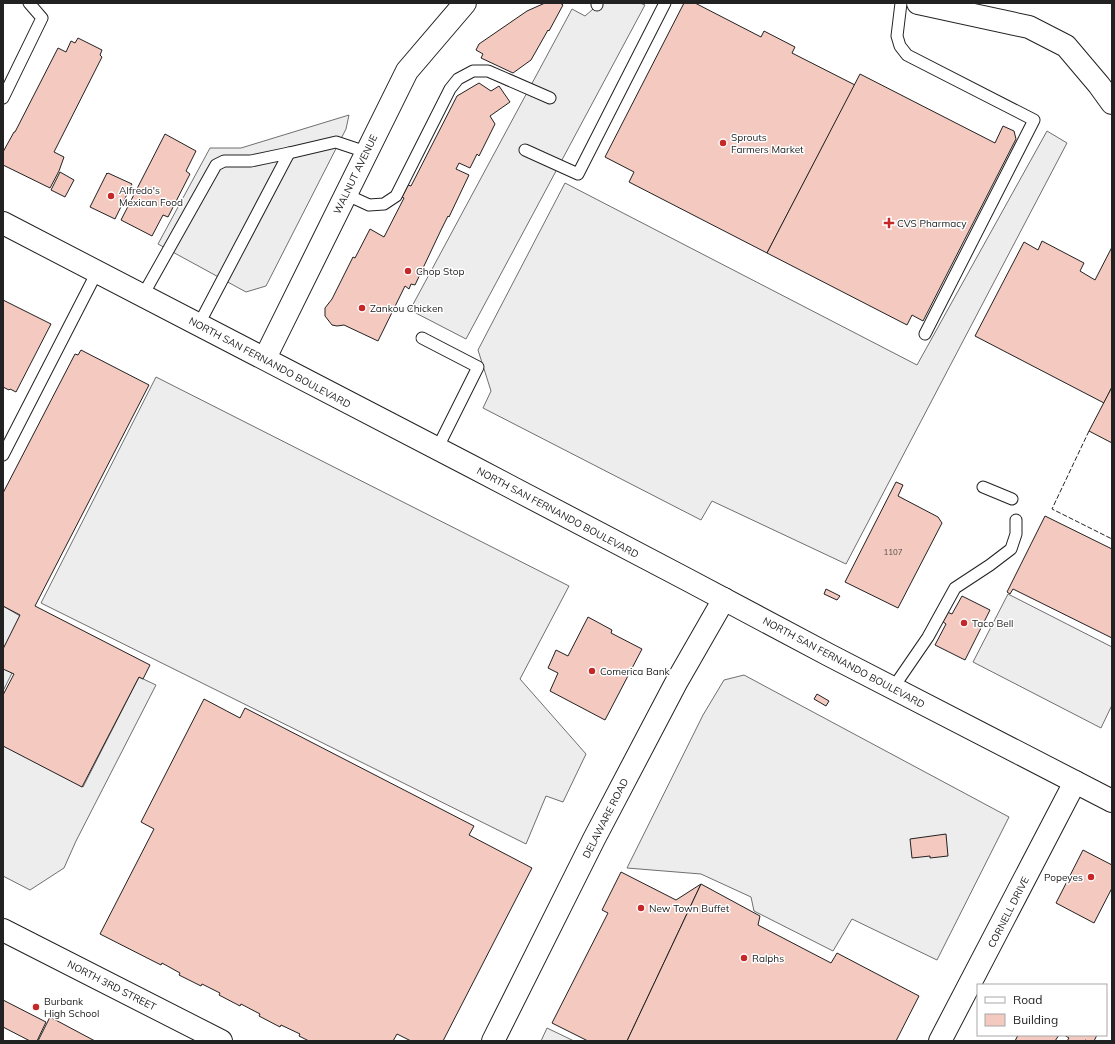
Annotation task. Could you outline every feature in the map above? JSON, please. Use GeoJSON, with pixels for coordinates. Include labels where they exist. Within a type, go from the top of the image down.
{"type":"FeatureCollection","features":[{"type":"Feature","properties":{"kind":"street","name":"WALNUT AVENUE"},"geometry":{"type":"LineString","coordinates":[[264,358],[407,70],[465,3]]}},
{"type":"Feature","properties":{"kind":"street"},"geometry":{"type":"LineString","coordinates":[[918,3],[1029,27],[1066,46],[1112,103]]}},
{"type":"Feature","properties":{"kind":"street","name":"NORTH SAN FERNANDO BOULEVARD"},"geometry":{"type":"LineString","coordinates":[[3,223],[199,324],[829,655],[1112,801]]}},
{"type":"Feature","properties":{"kind":"street","name":"DELAWARE ROAD"},"geometry":{"type":"LineString","coordinates":[[493,1041],[594,838],[677,681],[724,599]]}},
{"type":"Feature","properties":{"kind":"street","name":"CORNELL DRIVE"},"geometry":{"type":"LineString","coordinates":[[940,1041],[1075,782]]}},
{"type":"Feature","properties":{"kind":"street","name":"NORTH 3RD STREET"},"geometry":{"type":"LineString","coordinates":[[3,930],[221,1041]]}},
{"type":"Feature","properties":{"kind":"lane"},"geometry":{"type":"LineString","coordinates":[[3,98],[42,18],[29,3]]}},
{"type":"Feature","properties":{"kind":"lane"},"geometry":{"type":"LineString","coordinates":[[525,150],[578,174],[665,3]]}},
{"type":"Feature","properties":{"kind":"lane"},"geometry":{"type":"LineString","coordinates":[[901,3],[897,36],[900,46],[907,55],[1034,120],[925,334]]}},
{"type":"Feature","properties":{"kind":"lane"},"geometry":{"type":"LineString","coordinates":[[345,194],[369,205],[384,204],[396,196],[450,89],[458,79],[473,72],[488,71],[550,98]]}},
{"type":"Feature","properties":{"kind":"lane"},"geometry":{"type":"LineString","coordinates":[[143,295],[216,164],[224,161],[251,161],[336,142],[366,152]]}},
{"type":"Feature","properties":{"kind":"lane"},"geometry":{"type":"LineString","coordinates":[[199,324],[289,153]]}},
{"type":"Feature","properties":{"kind":"lane"},"geometry":{"type":"LineString","coordinates":[[3,455],[97,272]]}},
{"type":"Feature","properties":{"kind":"lane"},"geometry":{"type":"LineString","coordinates":[[422,338],[478,367],[437,449]]}},
{"type":"Feature","properties":{"kind":"lane"},"geometry":{"type":"LineString","coordinates":[[983,487],[1012,499]]}},
{"type":"Feature","properties":{"kind":"lane"},"geometry":{"type":"LineString","coordinates":[[893,688],[928,638],[955,588],[1011,549],[1016,534],[1016,520]]}},
{"type":"Feature","properties":{"kind":"shaded area"},"geometry":{"type":"Polygon","coordinates":[[[600,3],[640,3],[645,5],[466,339],[410,310],[572,9],[585,16],[600,3]]]}},
{"type":"Feature","properties":{"kind":"shaded area"},"geometry":{"type":"Polygon","coordinates":[[[349,115],[346,129],[266,286],[246,292],[158,244],[210,148],[241,148],[349,115]]]}},
{"type":"Feature","properties":{"kind":"shaded area"},"geometry":{"type":"Polygon","coordinates":[[[1047,131],[1067,143],[846,564],[712,501],[701,520],[483,408],[491,391],[478,350],[565,183],[917,365],[1047,131]]]}},
{"type":"Feature","properties":{"kind":"shaded area"},"geometry":{"type":"Polygon","coordinates":[[[156,377],[569,586],[520,679],[586,754],[563,802],[546,796],[526,844],[41,603],[156,377]]]}},
{"type":"Feature","properties":{"kind":"shaded area"},"geometry":{"type":"Polygon","coordinates":[[[1008,594],[1112,647],[1112,705],[1101,728],[973,662],[1008,594]]]}},
{"type":"Feature","properties":{"kind":"shaded area"},"geometry":{"type":"Polygon","coordinates":[[[3,606],[20,616],[3,651],[3,606]]]}},
{"type":"Feature","properties":{"kind":"shaded area"},"geometry":{"type":"Polygon","coordinates":[[[3,668],[12,673],[3,691],[3,668]]]}},
{"type":"Feature","properties":{"kind":"shaded area"},"geometry":{"type":"Polygon","coordinates":[[[744,675],[1009,817],[937,960],[852,919],[833,951],[754,911],[751,897],[701,874],[627,868],[703,715],[724,680],[744,675]]]}},
{"type":"Feature","properties":{"kind":"shaded area"},"geometry":{"type":"Polygon","coordinates":[[[139,677],[156,685],[76,841],[64,868],[30,890],[3,876],[3,745],[83,787],[139,677]]]}},
{"type":"Feature","properties":{"kind":"shaded area"},"geometry":{"type":"Polygon","coordinates":[[[547,1028],[574,1041],[541,1041],[547,1028]]]}},
{"type":"Feature","properties":{"kind":"building"},"geometry":{"type":"Polygon","coordinates":[[[545,3],[560,3],[563,5],[531,60],[513,73],[481,58],[483,54],[476,50],[479,44],[527,11],[545,3]]]}},
{"type":"Feature","properties":{"kind":"building"},"geometry":{"type":"Polygon","coordinates":[[[684,3],[695,3],[761,37],[764,31],[795,47],[792,53],[855,85],[767,253],[629,182],[634,172],[605,157],[684,3]]]}},
{"type":"Feature","properties":{"kind":"building"},"geometry":{"type":"Polygon","coordinates":[[[78,38],[102,50],[100,55],[102,57],[54,152],[64,157],[59,171],[50,188],[3,165],[3,152],[15,132],[58,48],[66,52],[71,41],[75,43],[78,38]]]}},
{"type":"Feature","properties":{"kind":"building"},"geometry":{"type":"Polygon","coordinates":[[[860,74],[995,143],[1003,126],[1014,131],[1016,139],[923,321],[912,315],[907,325],[767,253],[860,74]]]}},
{"type":"Feature","properties":{"kind":"building"},"geometry":{"type":"Polygon","coordinates":[[[479,83],[491,91],[499,86],[510,102],[490,116],[495,124],[479,156],[477,154],[470,168],[459,163],[456,169],[469,175],[415,285],[411,284],[409,289],[405,286],[378,341],[344,325],[332,325],[325,316],[325,308],[332,299],[353,257],[355,258],[370,229],[384,237],[404,198],[402,197],[408,185],[411,186],[457,96],[479,83]]]}},
{"type":"Feature","properties":{"kind":"building"},"geometry":{"type":"Polygon","coordinates":[[[165,134],[196,151],[186,171],[190,174],[168,217],[163,215],[152,236],[121,220],[165,134]]]}},
{"type":"Feature","properties":{"kind":"building"},"geometry":{"type":"Polygon","coordinates":[[[60,172],[74,180],[65,197],[51,190],[60,172]]]}},
{"type":"Feature","properties":{"kind":"building","name":"Alfredo's Mexican Food"},"geometry":{"type":"Polygon","coordinates":[[[107,173],[132,184],[115,219],[90,207],[107,173]]]}},
{"type":"Feature","properties":{"kind":"building"},"geometry":{"type":"Polygon","coordinates":[[[1042,241],[1084,263],[1080,271],[1095,280],[1112,247],[1112,387],[1104,403],[975,336],[1024,242],[1038,250],[1042,241]]]}},
{"type":"Feature","properties":{"kind":"building"},"geometry":{"type":"Polygon","coordinates":[[[3,300],[51,324],[16,392],[3,387],[3,300]]]}},
{"type":"Feature","properties":{"kind":"building"},"geometry":{"type":"Polygon","coordinates":[[[81,350],[149,385],[35,606],[150,665],[143,679],[139,677],[82,787],[3,746],[3,695],[14,674],[3,669],[3,649],[20,615],[3,606],[3,493],[75,354],[78,355],[81,350]]]}},
{"type":"Feature","properties":{"kind":"building"},"geometry":{"type":"Polygon","coordinates":[[[1112,387],[1112,443],[1089,431],[1112,387]]]}},
{"type":"Feature","properties":{"kind":"building"},"geometry":{"type":"Polygon","coordinates":[[[896,482],[903,485],[898,496],[938,517],[942,523],[898,608],[845,582],[896,482]]]}},
{"type":"Feature","properties":{"kind":"building"},"geometry":{"type":"Polygon","coordinates":[[[1045,516],[1112,549],[1112,638],[1013,589],[1010,594],[1007,592],[1045,516]]]}},
{"type":"Feature","properties":{"kind":"building"},"geometry":{"type":"Polygon","coordinates":[[[826,589],[840,596],[837,600],[824,594],[826,589]]]}},
{"type":"Feature","properties":{"kind":"building"},"geometry":{"type":"Polygon","coordinates":[[[962,596],[990,610],[965,660],[935,645],[946,624],[942,621],[947,612],[952,614],[962,596]]]}},
{"type":"Feature","properties":{"kind":"building","name":"Comerica Bank"},"geometry":{"type":"Polygon","coordinates":[[[588,617],[612,630],[611,633],[642,649],[605,720],[550,691],[558,673],[548,668],[556,650],[568,656],[588,617]]]}},
{"type":"Feature","properties":{"kind":"building"},"geometry":{"type":"Polygon","coordinates":[[[817,694],[829,701],[826,706],[814,699],[817,694]]]}},
{"type":"Feature","properties":{"kind":"building"},"geometry":{"type":"Polygon","coordinates":[[[204,699],[240,718],[245,708],[474,826],[469,835],[532,868],[443,1041],[411,1041],[397,1034],[393,1041],[309,1041],[299,1036],[300,1034],[281,1025],[280,1027],[241,1004],[240,1006],[219,995],[220,993],[202,984],[201,986],[179,975],[180,973],[162,963],[161,965],[100,934],[154,829],[141,822],[204,699]]]}},
{"type":"Feature","properties":{"kind":"building"},"geometry":{"type":"Polygon","coordinates":[[[946,834],[948,856],[912,858],[910,839],[946,834]]]}},
{"type":"Feature","properties":{"kind":"building","name":"Popeyes"},"geometry":{"type":"Polygon","coordinates":[[[1083,850],[1112,865],[1112,888],[1094,923],[1056,903],[1083,850]]]}},
{"type":"Feature","properties":{"kind":"building"},"geometry":{"type":"Polygon","coordinates":[[[621,872],[676,900],[701,884],[627,1041],[588,1041],[552,1023],[608,913],[602,910],[621,872]]]}},
{"type":"Feature","properties":{"kind":"building","name":"Ralphs"},"geometry":{"type":"Polygon","coordinates":[[[701,884],[760,916],[758,925],[831,963],[837,953],[919,996],[896,1041],[627,1041],[701,884]]]}},
{"type":"Feature","properties":{"kind":"building"},"geometry":{"type":"Polygon","coordinates":[[[3,1000],[46,1022],[37,1041],[30,1041],[3,1027],[3,1000]]]}},
{"type":"Feature","properties":{"kind":"building"},"geometry":{"type":"Polygon","coordinates":[[[50,1017],[95,1041],[38,1041],[50,1017]]]}},
{"type":"Feature","properties":{"kind":"building"},"geometry":{"type":"Polygon","coordinates":[[[1018,1036],[1058,1036],[1055,1041],[1015,1041],[1018,1036]]]}},
{"type":"Feature","properties":{"kind":"building"},"geometry":{"type":"Polygon","coordinates":[[[1066,1036],[1096,1036],[1094,1041],[1067,1041],[1069,1038],[1066,1036]]]}},
{"type":"Feature","properties":{"kind":"fence"},"geometry":{"type":"LineString","coordinates":[[1089,431],[1052,509],[1112,539]]}},
{"type":"Feature","properties":{"kind":"place","name":"Sprouts Farmers Market"},"geometry":{"type":"Point","coordinates":[723,143]}},
{"type":"Feature","properties":{"kind":"place","name":"Alfredo's Mexican Food"},"geometry":{"type":"Point","coordinates":[111,196]}},
{"type":"Feature","properties":{"kind":"place","name":"CVS Pharmacy"},"geometry":{"type":"Point","coordinates":[889,223]}},
{"type":"Feature","properties":{"kind":"place","name":"Chop Stop"},"geometry":{"type":"Point","coordinates":[408,271]}},
{"type":"Feature","properties":{"kind":"place","name":"Zankou Chicken"},"geometry":{"type":"Point","coordinates":[362,308]}},
{"type":"Feature","properties":{"kind":"place","name":"Taco Bell"},"geometry":{"type":"Point","coordinates":[964,623]}},
{"type":"Feature","properties":{"kind":"place","name":"Comerica Bank"},"geometry":{"type":"Point","coordinates":[592,671]}},
{"type":"Feature","properties":{"kind":"place","name":"Popeyes"},"geometry":{"type":"Point","coordinates":[1091,877]}},
{"type":"Feature","properties":{"kind":"place","name":"New Town Buffet"},"geometry":{"type":"Point","coordinates":[641,908]}},
{"type":"Feature","properties":{"kind":"place","name":"Ralphs"},"geometry":{"type":"Point","coordinates":[744,958]}},
{"type":"Feature","properties":{"kind":"place","name":"Burbank High School"},"geometry":{"type":"Point","coordinates":[36,1007]}}]}
